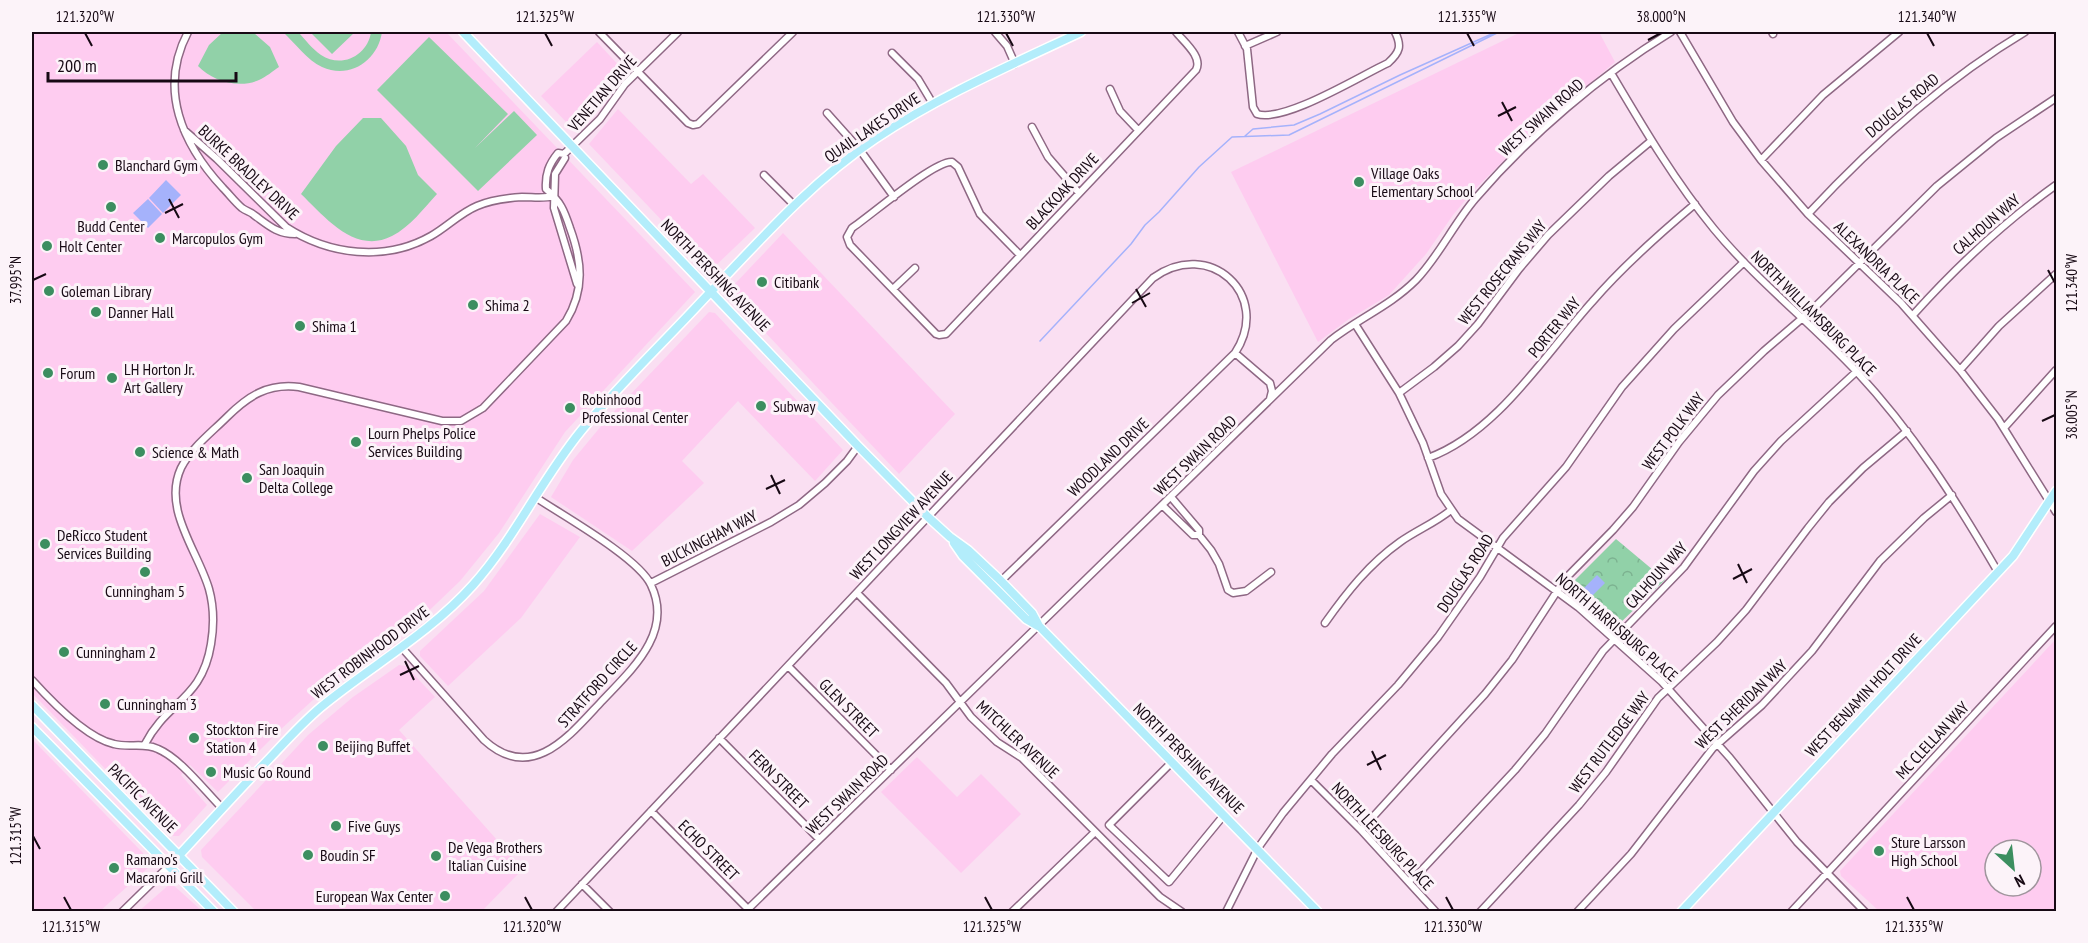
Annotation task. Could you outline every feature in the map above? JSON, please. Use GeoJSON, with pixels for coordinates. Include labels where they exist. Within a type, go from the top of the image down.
{"type":"FeatureCollection","features":[{"type":"Feature","properties":{"kind":"main road","name":"NORTH PERSHING AVENUE"},"geometry":{"type":"LineString","coordinates":[[463,32],[858,446],[928,517],[968,550],[1032,613],[1039,626],[1318,912]]}},
{"type":"Feature","properties":{"kind":"main road","name":"QUAIL LAKES DRIVE"},"geometry":{"type":"LineString","coordinates":[[711,292],[794,206],[860,150],[933,104],[1081,32]]}},
{"type":"Feature","properties":{"kind":"main road","name":"WEST ROBINHOOD DRIVE"},"geometry":{"type":"LineString","coordinates":[[169,866],[309,718],[346,688],[403,649],[443,615],[478,580],[508,540],[563,454],[582,430],[711,292]]}},
{"type":"Feature","properties":{"kind":"main road","name":"WEST BENJAMIN HOLT DRIVE"},"geometry":{"type":"LineString","coordinates":[[1681,912],[1998,572],[2020,547],[2056,491]]}},
{"type":"Feature","properties":{"kind":"main road","name":"NORTH PERSHING AVENUE"},"geometry":{"type":"LineString","coordinates":[[950,537],[963,556],[1026,619],[1039,626]]}},
{"type":"Feature","properties":{"kind":"main road","name":"PACIFIC AVENUE"},"geometry":{"type":"LineString","coordinates":[[32,705],[234,912]]}},
{"type":"Feature","properties":{"kind":"main road"},"geometry":{"type":"LineString","coordinates":[[32,727],[214,912]]}},
{"type":"Feature","properties":{"kind":"street","name":"BURKE BRADLEY DRIVE"},"geometry":{"type":"LineString","coordinates":[[188,32],[178,58],[175,88],[177,107],[184,130],[197,158],[243,209],[253,213],[278,231],[296,234],[352,252],[386,252],[419,242],[471,209],[483,204],[505,199],[554,196]]}},
{"type":"Feature","properties":{"kind":"street"},"geometry":{"type":"LineString","coordinates":[[599,32],[688,123],[696,125],[793,32]]}},
{"type":"Feature","properties":{"kind":"street","name":"VENETIAN DRIVE"},"geometry":{"type":"LineString","coordinates":[[554,196],[555,174],[565,158],[564,154],[600,119],[637,71],[678,32]]}},
{"type":"Feature","properties":{"kind":"street"},"geometry":{"type":"LineString","coordinates":[[995,32],[1007,46],[1015,64]]}},
{"type":"Feature","properties":{"kind":"street","name":"BLACKOAK DRIVE"},"geometry":{"type":"LineString","coordinates":[[894,288],[936,334],[943,335],[950,330],[1196,70],[1199,64],[1197,58],[1176,32]]}},
{"type":"Feature","properties":{"kind":"street"},"geometry":{"type":"LineString","coordinates":[[1238,32],[1245,46],[1253,107],[1257,114],[1264,116],[1294,110],[1388,63],[1399,52],[1401,45],[1395,32]]}},
{"type":"Feature","properties":{"kind":"street"},"geometry":{"type":"LineString","coordinates":[[1245,46],[1277,32]]}},
{"type":"Feature","properties":{"kind":"street","name":"WEST SWAIN ROAD"},"geometry":{"type":"LineString","coordinates":[[747,910],[1331,340],[1380,310],[1416,280],[1437,254],[1460,218],[1496,176],[1544,129],[1611,73],[1671,32]]}},
{"type":"Feature","properties":{"kind":"street","name":"ALEXANDRIA PLACE"},"geometry":{"type":"LineString","coordinates":[[1680,32],[1733,122],[1761,160],[1808,214],[1913,315],[1960,370],[2004,428],[2056,512]]}},
{"type":"Feature","properties":{"kind":"street"},"geometry":{"type":"LineString","coordinates":[[1761,160],[1823,95],[1899,32]]}},
{"type":"Feature","properties":{"kind":"street","name":"DOUGLAS ROAD"},"geometry":{"type":"LineString","coordinates":[[1808,214],[1858,160],[1891,130],[1961,74],[2025,32]]}},
{"type":"Feature","properties":{"kind":"street"},"geometry":{"type":"LineString","coordinates":[[892,52],[918,79],[933,104]]}},
{"type":"Feature","properties":{"kind":"street","name":"NORTH WILLIAMSBURG PLACE"},"geometry":{"type":"LineString","coordinates":[[1611,73],[1651,141],[1695,204],[1744,262],[1857,372],[1907,431],[1952,495],[1998,572]]}},
{"type":"Feature","properties":{"kind":"street"},"geometry":{"type":"LineString","coordinates":[[1110,89],[1120,111],[1138,130]]}},
{"type":"Feature","properties":{"kind":"street","name":"WEST POLK WAY"},"geometry":{"type":"LineString","coordinates":[[1361,830],[1485,694],[1512,660],[1565,579],[1601,544],[1633,507],[1679,442],[1718,395],[1802,319],[1908,214],[1965,163],[2005,132],[2056,98]]}},
{"type":"Feature","properties":{"kind":"street"},"geometry":{"type":"LineString","coordinates":[[827,113],[860,150],[894,197]]}},
{"type":"Feature","properties":{"kind":"street"},"geometry":{"type":"LineString","coordinates":[[1032,127],[1048,157],[1078,193]]}},
{"type":"Feature","properties":{"kind":"street","name":"BURKE BRADLEY DRIVE"},"geometry":{"type":"LineString","coordinates":[[184,130],[217,159],[279,221],[296,234]]}},
{"type":"Feature","properties":{"kind":"street","name":"WEST ROSECRANS WAY"},"geometry":{"type":"LineString","coordinates":[[1399,393],[1458,346],[1478,324],[1518,269],[1548,236],[1600,184],[1651,141]]}},
{"type":"Feature","properties":{"kind":"street"},"geometry":{"type":"LineString","coordinates":[[915,268],[894,288],[850,245],[847,237],[852,228],[944,162],[952,162],[958,167],[980,214],[1020,255]]}},
{"type":"Feature","properties":{"kind":"street"},"geometry":{"type":"LineString","coordinates":[[764,175],[794,206]]}},
{"type":"Feature","properties":{"kind":"street","name":"CALHOUN WAY"},"geometry":{"type":"LineString","coordinates":[[1913,315],[1977,248],[2056,184]]}},
{"type":"Feature","properties":{"kind":"street"},"geometry":{"type":"LineString","coordinates":[[554,196],[554,208],[578,286]]}},
{"type":"Feature","properties":{"kind":"street"},"geometry":{"type":"LineString","coordinates":[[145,744],[155,725],[178,705],[197,683],[205,668],[212,640],[213,610],[209,590],[176,506],[176,486],[180,470],[197,447],[245,400],[258,392],[275,387],[299,387],[435,421],[452,422],[466,419],[478,412],[556,332],[574,307],[580,271],[578,251],[562,205],[554,196]]}},
{"type":"Feature","properties":{"kind":"street","name":"PORTER WAY"},"geometry":{"type":"LineString","coordinates":[[1428,458],[1458,443],[1501,408],[1526,383],[1614,278],[1695,204]]}},
{"type":"Feature","properties":{"kind":"street","name":"DOUGLAS ROAD"},"geometry":{"type":"LineString","coordinates":[[1226,912],[1258,848],[1283,813],[1338,747],[1398,685],[1438,638],[1462,605],[1503,538],[1566,467],[1607,407],[1646,358],[1744,262]]}},
{"type":"Feature","properties":{"kind":"street","name":"WEST LONGVIEW AVENUE"},"geometry":{"type":"LineString","coordinates":[[556,912],[1153,278],[1164,270],[1186,264],[1201,265],[1219,271],[1232,282],[1242,296],[1247,321],[1241,344],[1235,353]]}},
{"type":"Feature","properties":{"kind":"street"},"geometry":{"type":"LineString","coordinates":[[1960,370],[1999,326],[2056,274]]}},
{"type":"Feature","properties":{"kind":"street","name":"NORTH HARRISBURG PLACE"},"geometry":{"type":"LineString","coordinates":[[1355,324],[1399,393],[1428,458],[1441,494],[1458,519],[1557,590],[1615,638],[1667,688],[1718,744],[1773,813],[1826,873],[1865,912]]}},
{"type":"Feature","properties":{"kind":"street"},"geometry":{"type":"LineString","coordinates":[[1235,353],[1270,383],[1272,391],[1270,401]]}},
{"type":"Feature","properties":{"kind":"street","name":"WOODLAND DRIVE"},"geometry":{"type":"LineString","coordinates":[[1000,581],[1235,353]]}},
{"type":"Feature","properties":{"kind":"street"},"geometry":{"type":"LineString","coordinates":[[2004,428],[2056,370]]}},
{"type":"Feature","properties":{"kind":"street","name":"CALHOUN WAY"},"geometry":{"type":"LineString","coordinates":[[1409,881],[1515,770],[1545,734],[1603,651],[1684,567],[1754,471],[1781,441],[1857,372]]}},
{"type":"Feature","properties":{"kind":"street","name":"WEST RUTLEDGE WAY"},"geometry":{"type":"LineString","coordinates":[[1480,912],[1579,805],[1606,772],[1658,698],[1717,642],[1746,610],[1829,502],[1863,468],[1907,431]]}},
{"type":"Feature","properties":{"kind":"street","name":"BUCKINGHAM WAY"},"geometry":{"type":"LineString","coordinates":[[651,583],[771,522],[799,505],[825,483],[858,446]]}},
{"type":"Feature","properties":{"kind":"street","name":"WEST SHERIDAN WAY"},"geometry":{"type":"LineString","coordinates":[[1577,912],[1631,854],[1703,760],[1786,681],[1832,626],[1867,577],[1901,538],[1952,495]]}},
{"type":"Feature","properties":{"kind":"street","name":"STRATFORD CIRCLE"},"geometry":{"type":"LineString","coordinates":[[403,649],[488,743],[512,755],[526,756],[541,754],[561,743],[644,655],[652,640],[658,615],[651,583],[631,561],[535,497]]}},
{"type":"Feature","properties":{"kind":"street"},"geometry":{"type":"LineString","coordinates":[[1170,497],[1197,527],[1199,535],[1219,564],[1228,590],[1233,593],[1246,591],[1271,572]]}},
{"type":"Feature","properties":{"kind":"street"},"geometry":{"type":"LineString","coordinates":[[1162,505],[1193,535],[1199,535]]}},
{"type":"Feature","properties":{"kind":"street"},"geometry":{"type":"LineString","coordinates":[[1325,623],[1357,580],[1374,563],[1399,543],[1451,510]]}},
{"type":"Feature","properties":{"kind":"street","name":"MITCHLER AVENUE"},"geometry":{"type":"LineString","coordinates":[[856,593],[946,683],[971,717],[997,742],[1022,758],[1139,877],[1160,897],[1182,912]]}},
{"type":"Feature","properties":{"kind":"street","name":"MC CLELLAN WAY"},"geometry":{"type":"LineString","coordinates":[[1791,912],[2056,626]]}},
{"type":"Feature","properties":{"kind":"street","name":"GLEN STREET"},"geometry":{"type":"LineString","coordinates":[[788,666],[891,770]]}},
{"type":"Feature","properties":{"kind":"street"},"geometry":{"type":"LineString","coordinates":[[32,680],[57,706],[93,736],[128,747],[145,744],[161,750],[184,769],[222,808]]}},
{"type":"Feature","properties":{"kind":"street","name":"FERN STREET"},"geometry":{"type":"LineString","coordinates":[[719,738],[819,839]]}},
{"type":"Feature","properties":{"kind":"street"},"geometry":{"type":"LineString","coordinates":[[1172,762],[1109,825],[1169,882],[1224,815]]}},
{"type":"Feature","properties":{"kind":"street","name":"NORTH LEESBURG PLACE"},"geometry":{"type":"LineString","coordinates":[[1311,780],[1361,830],[1436,912]]}},
{"type":"Feature","properties":{"kind":"street","name":"ECHO STREET"},"geometry":{"type":"LineString","coordinates":[[651,810],[747,910]]}},
{"type":"Feature","properties":{"kind":"street"},"geometry":{"type":"LineString","coordinates":[[1012,912],[1095,832]]}},
{"type":"Feature","properties":{"kind":"street","name":"WEST ROBINHOOD DRIVE"},"geometry":{"type":"LineString","coordinates":[[122,912],[169,866]]}},
{"type":"Feature","properties":{"kind":"street"},"geometry":{"type":"LineString","coordinates":[[582,884],[610,912]]}},
{"type":"Feature","properties":{"kind":"shaded area","name":"San Joaquin Delta College"},"geometry":{"type":"Polygon","coordinates":[[[32,32],[446,32],[695,292],[565,432],[499,533],[460,581],[413,626],[325,689],[218,792],[190,765],[181,775],[207,805],[179,836],[170,836],[32,693],[32,32]]]}},
{"type":"Feature","properties":{"kind":"shaded area","name":"Village Oaks Elementary School"},"geometry":{"type":"Polygon","coordinates":[[[1521,32],[1599,32],[1615,62],[1534,131],[1473,191],[1426,254],[1389,295],[1349,319],[1318,342],[1231,172],[1521,32]]]}},
{"type":"Feature","properties":{"kind":"shaded area"},"geometry":{"type":"Polygon","coordinates":[[[597,42],[624,71],[580,127],[572,128],[541,96],[597,42]]]}},
{"type":"Feature","properties":{"kind":"shaded area"},"geometry":{"type":"Polygon","coordinates":[[[618,109],[691,184],[703,174],[755,228],[710,271],[589,144],[618,109]]]}},
{"type":"Feature","properties":{"kind":"shaded area"},"geometry":{"type":"Polygon","coordinates":[[[783,233],[955,414],[899,474],[730,295],[731,288],[783,233]]]}},
{"type":"Feature","properties":{"kind":"shaded area"},"geometry":{"type":"Polygon","coordinates":[[[709,312],[715,313],[843,450],[815,481],[738,401],[682,461],[704,483],[632,551],[551,497],[573,460],[607,419],[709,312]]]}},
{"type":"Feature","properties":{"kind":"shaded area"},"geometry":{"type":"Polygon","coordinates":[[[540,514],[580,537],[521,618],[448,686],[420,656],[420,651],[484,591],[540,514]]]}},
{"type":"Feature","properties":{"kind":"shaded area"},"geometry":{"type":"Polygon","coordinates":[[[2056,639],[2056,911],[1879,911],[1841,876],[1840,871],[2056,639]]]}},
{"type":"Feature","properties":{"kind":"shaded area"},"geometry":{"type":"Polygon","coordinates":[[[399,665],[406,666],[435,697],[399,730],[523,869],[482,911],[256,911],[202,857],[201,850],[308,735],[353,697],[399,665]]]}},
{"type":"Feature","properties":{"kind":"shaded area"},"geometry":{"type":"Polygon","coordinates":[[[32,739],[143,853],[148,868],[100,911],[32,911],[32,739]]]}},
{"type":"Feature","properties":{"kind":"shaded area"},"geometry":{"type":"Polygon","coordinates":[[[917,757],[957,797],[981,774],[1021,814],[961,873],[881,792],[917,757]]]}},
{"type":"Feature","properties":{"kind":"shaded area"},"geometry":{"type":"Polygon","coordinates":[[[171,883],[202,911],[139,911],[171,883]]]}},
{"type":"Feature","properties":{"kind":"green space"},"geometry":{"type":"Polygon","coordinates":[[[223,32],[253,32],[270,47],[279,67],[267,76],[251,83],[226,82],[211,76],[198,66],[209,45],[223,32]]]}},
{"type":"Feature","properties":{"kind":"green space"},"geometry":{"type":"Polygon","coordinates":[[[283,32],[298,32],[321,55],[337,61],[359,53],[369,40],[371,32],[382,32],[375,51],[369,59],[361,65],[343,71],[332,70],[317,64],[283,32]]]}},
{"type":"Feature","properties":{"kind":"green space"},"geometry":{"type":"Polygon","coordinates":[[[310,32],[355,32],[332,54],[310,32]]]}},
{"type":"Feature","properties":{"kind":"green space"},"geometry":{"type":"Polygon","coordinates":[[[429,37],[508,114],[475,148],[514,111],[537,135],[478,191],[377,90],[429,37]]]}},
{"type":"Feature","properties":{"kind":"green space"},"geometry":{"type":"Polygon","coordinates":[[[363,118],[381,118],[406,146],[418,175],[437,194],[405,228],[378,241],[366,241],[342,231],[301,194],[336,146],[363,118]]]}},
{"type":"Feature","properties":{"kind":"green space"},"geometry":{"type":"Polygon","coordinates":[[[1616,539],[1665,580],[1618,625],[1612,625],[1571,590],[1571,584],[1616,539]]]}},
{"type":"Feature","properties":{"kind":"water"},"geometry":{"type":"Polygon","coordinates":[[[166,180],[181,195],[163,213],[149,198],[166,180]]]}},
{"type":"Feature","properties":{"kind":"water"},"geometry":{"type":"Polygon","coordinates":[[[148,199],[162,214],[148,228],[133,213],[148,199]]]}},
{"type":"Feature","properties":{"kind":"water"},"geometry":{"type":"Polygon","coordinates":[[[1597,575],[1605,583],[1590,598],[1582,590],[1597,575]]]}},
{"type":"Feature","properties":{"kind":"waterway"},"geometry":{"type":"LineString","coordinates":[[1245,136],[1253,129],[1294,125],[1496,32]]}},
{"type":"Feature","properties":{"kind":"waterway"},"geometry":{"type":"LineString","coordinates":[[1040,341],[1199,167],[1232,137],[1289,135],[1499,32]]}},
{"type":"Feature","properties":{"kind":"place","name":"Blanchard Gym"},"geometry":{"type":"Point","coordinates":[103,165]}},
{"type":"Feature","properties":{"kind":"place","name":"Village Oaks Elementary School"},"geometry":{"type":"Point","coordinates":[1359,182]}},
{"type":"Feature","properties":{"kind":"place","name":"Budd Center"},"geometry":{"type":"Point","coordinates":[111,207]}},
{"type":"Feature","properties":{"kind":"place","name":"Marcopulos Gym"},"geometry":{"type":"Point","coordinates":[160,238]}},
{"type":"Feature","properties":{"kind":"place","name":"Holt Center"},"geometry":{"type":"Point","coordinates":[47,246]}},
{"type":"Feature","properties":{"kind":"place","name":"Citibank"},"geometry":{"type":"Point","coordinates":[762,282]}},
{"type":"Feature","properties":{"kind":"place","name":"Goleman Library"},"geometry":{"type":"Point","coordinates":[49,291]}},
{"type":"Feature","properties":{"kind":"place","name":"Shima 2"},"geometry":{"type":"Point","coordinates":[473,305]}},
{"type":"Feature","properties":{"kind":"place","name":"Danner Hall"},"geometry":{"type":"Point","coordinates":[96,312]}},
{"type":"Feature","properties":{"kind":"place","name":"Shima 1"},"geometry":{"type":"Point","coordinates":[300,326]}},
{"type":"Feature","properties":{"kind":"place","name":"Forum"},"geometry":{"type":"Point","coordinates":[48,373]}},
{"type":"Feature","properties":{"kind":"place","name":"LH Horton Jr. Art Gallery"},"geometry":{"type":"Point","coordinates":[112,378]}},
{"type":"Feature","properties":{"kind":"place","name":"Subway"},"geometry":{"type":"Point","coordinates":[761,406]}},
{"type":"Feature","properties":{"kind":"place","name":"Robinhood Professional Center"},"geometry":{"type":"Point","coordinates":[570,408]}},
{"type":"Feature","properties":{"kind":"place","name":"Lourn Phelps Police Services Building"},"geometry":{"type":"Point","coordinates":[356,442]}},
{"type":"Feature","properties":{"kind":"place","name":"Science & Math"},"geometry":{"type":"Point","coordinates":[140,452]}},
{"type":"Feature","properties":{"kind":"place","name":"San Joaquin Delta College"},"geometry":{"type":"Point","coordinates":[247,478]}},
{"type":"Feature","properties":{"kind":"place","name":"DeRicco Student Services Building"},"geometry":{"type":"Point","coordinates":[45,544]}},
{"type":"Feature","properties":{"kind":"place","name":"Cunningham 5"},"geometry":{"type":"Point","coordinates":[145,572]}},
{"type":"Feature","properties":{"kind":"place","name":"Cunningham 2"},"geometry":{"type":"Point","coordinates":[64,652]}},
{"type":"Feature","properties":{"kind":"place","name":"Cunningham 3"},"geometry":{"type":"Point","coordinates":[105,704]}},
{"type":"Feature","properties":{"kind":"place","name":"Stockton Fire Station 4"},"geometry":{"type":"Point","coordinates":[194,738]}},
{"type":"Feature","properties":{"kind":"place","name":"Beijing Buffet"},"geometry":{"type":"Point","coordinates":[323,746]}},
{"type":"Feature","properties":{"kind":"place","name":"Music Go Round"},"geometry":{"type":"Point","coordinates":[211,772]}},
{"type":"Feature","properties":{"kind":"place","name":"Five Guys"},"geometry":{"type":"Point","coordinates":[336,826]}},
{"type":"Feature","properties":{"kind":"place","name":"Sture Larsson High School"},"geometry":{"type":"Point","coordinates":[1879,851]}},
{"type":"Feature","properties":{"kind":"place","name":"Boudin SF"},"geometry":{"type":"Point","coordinates":[308,855]}},
{"type":"Feature","properties":{"kind":"place","name":"De Vega Brothers Italian Cuisine"},"geometry":{"type":"Point","coordinates":[436,856]}},
{"type":"Feature","properties":{"kind":"place","name":"Ramano's Macaroni Grill"},"geometry":{"type":"Point","coordinates":[114,868]}},
{"type":"Feature","properties":{"kind":"place","name":"European Wax Center"},"geometry":{"type":"Point","coordinates":[445,896]}}]}
